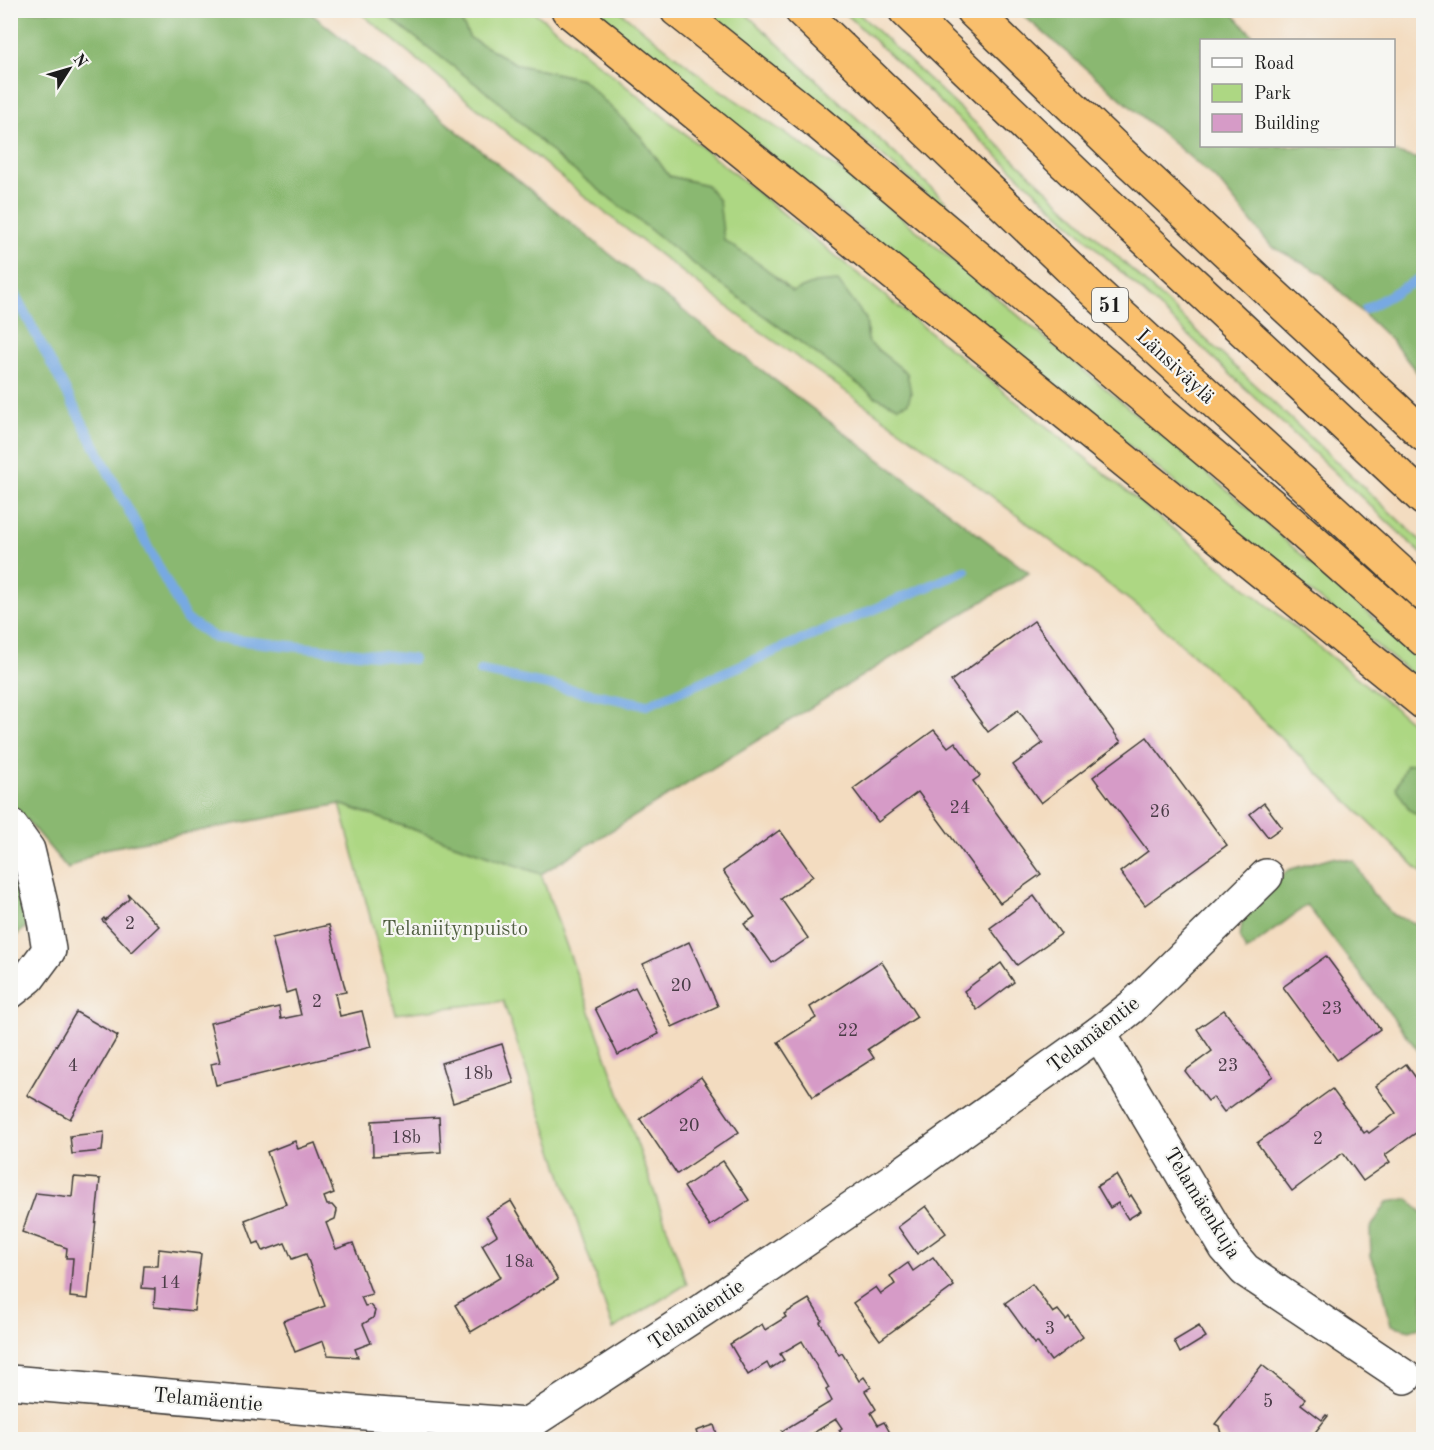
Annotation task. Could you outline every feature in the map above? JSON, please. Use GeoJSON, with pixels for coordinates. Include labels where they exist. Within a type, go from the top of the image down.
{"type":"FeatureCollection","features":[{"type":"Feature","properties":{"kind":"highway"},"geometry":{"type":"LineString","coordinates":[[568,10],[1424,703]]}},
{"type":"Feature","properties":{"kind":"highway"},"geometry":{"type":"LineString","coordinates":[[676,10],[834,136],[1289,520],[1424,640]]}},
{"type":"Feature","properties":{"kind":"highway","name":"Länsiväylä"},"geometry":{"type":"LineString","coordinates":[[801,10],[1094,290],[1424,594]]}},
{"type":"Feature","properties":{"kind":"highway"},"geometry":{"type":"LineString","coordinates":[[905,10],[1089,186],[1424,499]]}},
{"type":"Feature","properties":{"kind":"highway"},"geometry":{"type":"LineString","coordinates":[[972,10],[1113,146],[1424,435]]}},
{"type":"Feature","properties":{"kind":"street"},"geometry":{"type":"LineString","coordinates":[[10,825],[28,850],[42,908],[48,950],[29,976],[10,992]]}},
{"type":"Feature","properties":{"kind":"street","name":"Telamäentie"},"geometry":{"type":"LineString","coordinates":[[10,1382],[365,1413],[529,1432],[899,1176],[1099,1033],[1132,1007],[1266,876]]}},
{"type":"Feature","properties":{"kind":"street","name":"Telamäenkuja"},"geometry":{"type":"LineString","coordinates":[[1099,1033],[1226,1248],[1245,1270],[1405,1377]]}},
{"type":"Feature","properties":{"kind":"green space"},"geometry":{"type":"Polygon","coordinates":[[[10,11],[308,11],[627,268],[1029,573],[541,874],[340,804],[99,850],[68,869],[11,802],[10,11]]]}},
{"type":"Feature","properties":{"kind":"green space"},"geometry":{"type":"Polygon","coordinates":[[[358,11],[381,11],[498,101],[558,158],[712,278],[876,397],[907,374],[868,342],[866,319],[815,283],[792,292],[765,268],[723,240],[719,201],[707,185],[669,176],[641,137],[582,79],[518,65],[470,38],[456,11],[533,11],[1423,731],[1423,763],[1406,765],[1409,809],[1423,819],[1423,874],[1225,684],[1149,615],[957,470],[753,326],[604,212],[358,11]]]}},
{"type":"Feature","properties":{"kind":"green space"},"geometry":{"type":"Polygon","coordinates":[[[381,11],[456,11],[470,38],[518,65],[582,79],[641,137],[669,176],[707,185],[719,201],[724,240],[765,268],[792,292],[815,283],[838,281],[866,319],[868,342],[907,373],[911,393],[908,403],[898,407],[876,397],[712,278],[558,158],[498,101],[381,11]]]}},
{"type":"Feature","properties":{"kind":"green space"},"geometry":{"type":"Polygon","coordinates":[[[592,11],[619,11],[710,83],[840,170],[891,209],[1247,507],[1423,661],[1423,683],[592,11]]]}},
{"type":"Feature","properties":{"kind":"green space"},"geometry":{"type":"Polygon","coordinates":[[[706,11],[743,11],[943,199],[956,215],[944,209],[844,123],[706,11]]]}},
{"type":"Feature","properties":{"kind":"green space"},"geometry":{"type":"Polygon","coordinates":[[[843,11],[856,11],[1423,543],[1423,555],[843,11]]]}},
{"type":"Feature","properties":{"kind":"green space"},"geometry":{"type":"Polygon","coordinates":[[[1018,11],[1230,11],[1256,39],[1200,39],[1200,147],[1380,147],[1423,160],[1423,380],[1392,341],[1321,273],[1271,246],[1218,181],[1018,11]]]}},
{"type":"Feature","properties":{"kind":"green space"},"geometry":{"type":"Polygon","coordinates":[[[1424,763],[1423,819],[1409,809],[1396,788],[1406,765],[1424,763]]]}},
{"type":"Feature","properties":{"kind":"green space","name":"Telaniitynpuisto"},"geometry":{"type":"Polygon","coordinates":[[[340,804],[541,874],[687,1284],[613,1329],[503,1001],[396,1014],[340,804]]]}},
{"type":"Feature","properties":{"kind":"green space"},"geometry":{"type":"Polygon","coordinates":[[[10,851],[15,858],[33,920],[11,941],[10,851]]]}},
{"type":"Feature","properties":{"kind":"green space"},"geometry":{"type":"Polygon","coordinates":[[[1332,857],[1354,861],[1373,894],[1393,915],[1423,926],[1423,1057],[1307,905],[1246,951],[1240,937],[1243,916],[1288,870],[1332,857]]]}},
{"type":"Feature","properties":{"kind":"green space"},"geometry":{"type":"Polygon","coordinates":[[[1408,1199],[1424,1214],[1423,1326],[1410,1330],[1391,1325],[1382,1285],[1371,1256],[1370,1229],[1387,1202],[1408,1199]]]}},
{"type":"Feature","properties":{"kind":"building"},"geometry":{"type":"Polygon","coordinates":[[[1034,621],[1121,742],[1041,803],[1013,765],[1043,743],[1018,710],[988,732],[951,681],[1034,621]]]}},
{"type":"Feature","properties":{"kind":"building"},"geometry":{"type":"Polygon","coordinates":[[[934,730],[948,747],[955,742],[980,776],[973,781],[1041,874],[1000,903],[918,792],[878,822],[853,789],[934,730]]]}},
{"type":"Feature","properties":{"kind":"building"},"geometry":{"type":"Polygon","coordinates":[[[1147,737],[1227,845],[1145,905],[1120,872],[1148,851],[1093,777],[1147,737]]]}},
{"type":"Feature","properties":{"kind":"building"},"geometry":{"type":"Polygon","coordinates":[[[1264,803],[1282,827],[1268,837],[1250,814],[1264,803]]]}},
{"type":"Feature","properties":{"kind":"building"},"geometry":{"type":"Polygon","coordinates":[[[780,830],[813,876],[781,899],[808,938],[772,963],[744,924],[755,917],[723,871],[780,830]]]}},
{"type":"Feature","properties":{"kind":"building"},"geometry":{"type":"Polygon","coordinates":[[[127,893],[159,926],[132,952],[102,920],[104,918],[105,920],[129,898],[127,893]]]}},
{"type":"Feature","properties":{"kind":"building"},"geometry":{"type":"Polygon","coordinates":[[[1034,896],[1061,934],[1017,965],[990,928],[1034,896]]]}},
{"type":"Feature","properties":{"kind":"building"},"geometry":{"type":"Polygon","coordinates":[[[329,925],[346,992],[335,994],[340,1016],[362,1011],[371,1047],[216,1085],[211,1064],[220,1062],[210,1023],[279,1007],[281,1019],[301,1015],[295,990],[286,993],[272,938],[329,925]]]}},
{"type":"Feature","properties":{"kind":"building"},"geometry":{"type":"Polygon","coordinates":[[[689,942],[718,1006],[672,1027],[643,964],[689,942]]]}},
{"type":"Feature","properties":{"kind":"building"},"geometry":{"type":"Polygon","coordinates":[[[1326,956],[1380,1029],[1337,1060],[1283,987],[1326,956]]]}},
{"type":"Feature","properties":{"kind":"building"},"geometry":{"type":"Polygon","coordinates":[[[881,961],[917,1017],[868,1049],[874,1058],[813,1097],[778,1042],[816,1018],[810,1007],[881,961]]]}},
{"type":"Feature","properties":{"kind":"building"},"geometry":{"type":"Polygon","coordinates":[[[1001,963],[1014,982],[977,1010],[964,991],[1001,963]]]}},
{"type":"Feature","properties":{"kind":"building"},"geometry":{"type":"Polygon","coordinates":[[[635,987],[659,1034],[618,1055],[595,1008],[635,987]]]}},
{"type":"Feature","properties":{"kind":"building"},"geometry":{"type":"Polygon","coordinates":[[[1224,1010],[1273,1076],[1224,1112],[1213,1097],[1208,1101],[1185,1071],[1212,1051],[1197,1029],[1224,1010]]]}},
{"type":"Feature","properties":{"kind":"building"},"geometry":{"type":"Polygon","coordinates":[[[76,1012],[118,1036],[70,1119],[27,1095],[76,1012]]]}},
{"type":"Feature","properties":{"kind":"building"},"geometry":{"type":"Polygon","coordinates":[[[502,1044],[514,1083],[453,1103],[441,1063],[502,1044]]]}},
{"type":"Feature","properties":{"kind":"building"},"geometry":{"type":"Polygon","coordinates":[[[1406,1064],[1424,1089],[1424,1127],[1385,1155],[1390,1162],[1363,1181],[1343,1153],[1292,1191],[1257,1143],[1332,1089],[1364,1133],[1367,1131],[1369,1133],[1396,1113],[1376,1086],[1406,1064]]]}},
{"type":"Feature","properties":{"kind":"building"},"geometry":{"type":"Polygon","coordinates":[[[701,1077],[739,1132],[677,1174],[640,1119],[701,1077]]]}},
{"type":"Feature","properties":{"kind":"building"},"geometry":{"type":"Polygon","coordinates":[[[439,1117],[441,1152],[373,1156],[372,1121],[439,1117]]]}},
{"type":"Feature","properties":{"kind":"building"},"geometry":{"type":"Polygon","coordinates":[[[104,1132],[102,1151],[72,1154],[70,1136],[104,1132]]]}},
{"type":"Feature","properties":{"kind":"building"},"geometry":{"type":"Polygon","coordinates":[[[295,1141],[298,1149],[315,1143],[334,1193],[324,1197],[327,1205],[332,1205],[337,1211],[335,1219],[326,1223],[336,1249],[353,1243],[372,1294],[361,1297],[365,1306],[370,1305],[375,1311],[373,1318],[363,1324],[371,1343],[355,1349],[358,1357],[328,1355],[323,1341],[295,1352],[283,1321],[325,1306],[306,1254],[292,1259],[285,1243],[263,1251],[259,1242],[254,1244],[245,1220],[286,1204],[267,1152],[295,1141]]]}},
{"type":"Feature","properties":{"kind":"building"},"geometry":{"type":"Polygon","coordinates":[[[723,1161],[749,1200],[710,1226],[684,1187],[723,1161]]]}},
{"type":"Feature","properties":{"kind":"building"},"geometry":{"type":"Polygon","coordinates":[[[1116,1175],[1129,1197],[1131,1195],[1141,1211],[1128,1219],[1118,1203],[1110,1208],[1097,1186],[1116,1175]]]}},
{"type":"Feature","properties":{"kind":"building"},"geometry":{"type":"Polygon","coordinates":[[[74,1177],[100,1179],[88,1299],[70,1297],[73,1258],[66,1258],[67,1248],[22,1232],[36,1193],[72,1197],[74,1177]]]}},
{"type":"Feature","properties":{"kind":"building"},"geometry":{"type":"Polygon","coordinates":[[[511,1201],[558,1280],[471,1332],[455,1305],[501,1277],[482,1245],[497,1235],[486,1216],[511,1201]]]}},
{"type":"Feature","properties":{"kind":"building"},"geometry":{"type":"Polygon","coordinates":[[[926,1206],[946,1233],[917,1254],[898,1227],[926,1206]]]}},
{"type":"Feature","properties":{"kind":"building"},"geometry":{"type":"Polygon","coordinates":[[[159,1249],[201,1254],[194,1311],[154,1307],[155,1289],[142,1288],[144,1266],[158,1266],[159,1249]]]}},
{"type":"Feature","properties":{"kind":"building"},"geometry":{"type":"Polygon","coordinates":[[[933,1257],[954,1286],[880,1340],[853,1303],[876,1287],[881,1294],[895,1284],[890,1276],[908,1263],[913,1271],[933,1257]]]}},
{"type":"Feature","properties":{"kind":"building"},"geometry":{"type":"Polygon","coordinates":[[[1032,1284],[1053,1313],[1058,1310],[1066,1320],[1069,1317],[1083,1337],[1051,1361],[1037,1342],[1035,1344],[1005,1303],[1032,1284]]]}},
{"type":"Feature","properties":{"kind":"building"},"geometry":{"type":"Polygon","coordinates":[[[809,1299],[839,1355],[842,1353],[859,1381],[864,1377],[871,1387],[865,1391],[876,1409],[871,1413],[878,1425],[884,1422],[894,1440],[845,1440],[839,1430],[842,1428],[836,1419],[802,1440],[788,1440],[782,1431],[832,1401],[826,1390],[829,1388],[802,1341],[780,1354],[784,1360],[770,1369],[767,1363],[748,1375],[730,1344],[762,1324],[765,1330],[786,1317],[784,1314],[809,1299]]]}},
{"type":"Feature","properties":{"kind":"building"},"geometry":{"type":"Polygon","coordinates":[[[1199,1326],[1206,1337],[1180,1353],[1174,1341],[1199,1326]]]}},
{"type":"Feature","properties":{"kind":"building"},"geometry":{"type":"Polygon","coordinates":[[[1262,1365],[1305,1399],[1301,1404],[1322,1420],[1326,1415],[1328,1416],[1309,1440],[1229,1440],[1221,1434],[1219,1426],[1215,1424],[1262,1365]]]}},
{"type":"Feature","properties":{"kind":"building"},"geometry":{"type":"Polygon","coordinates":[[[714,1425],[719,1440],[699,1440],[696,1431],[714,1425]]]}},
{"type":"Feature","properties":{"kind":"waterway"},"geometry":{"type":"LineString","coordinates":[[1366,309],[1424,276]]}},
{"type":"Feature","properties":{"kind":"waterway"},"geometry":{"type":"LineString","coordinates":[[10,285],[186,619],[215,638],[413,659]]}},
{"type":"Feature","properties":{"kind":"waterway"},"geometry":{"type":"LineString","coordinates":[[481,671],[647,705],[965,571]]}}]}
